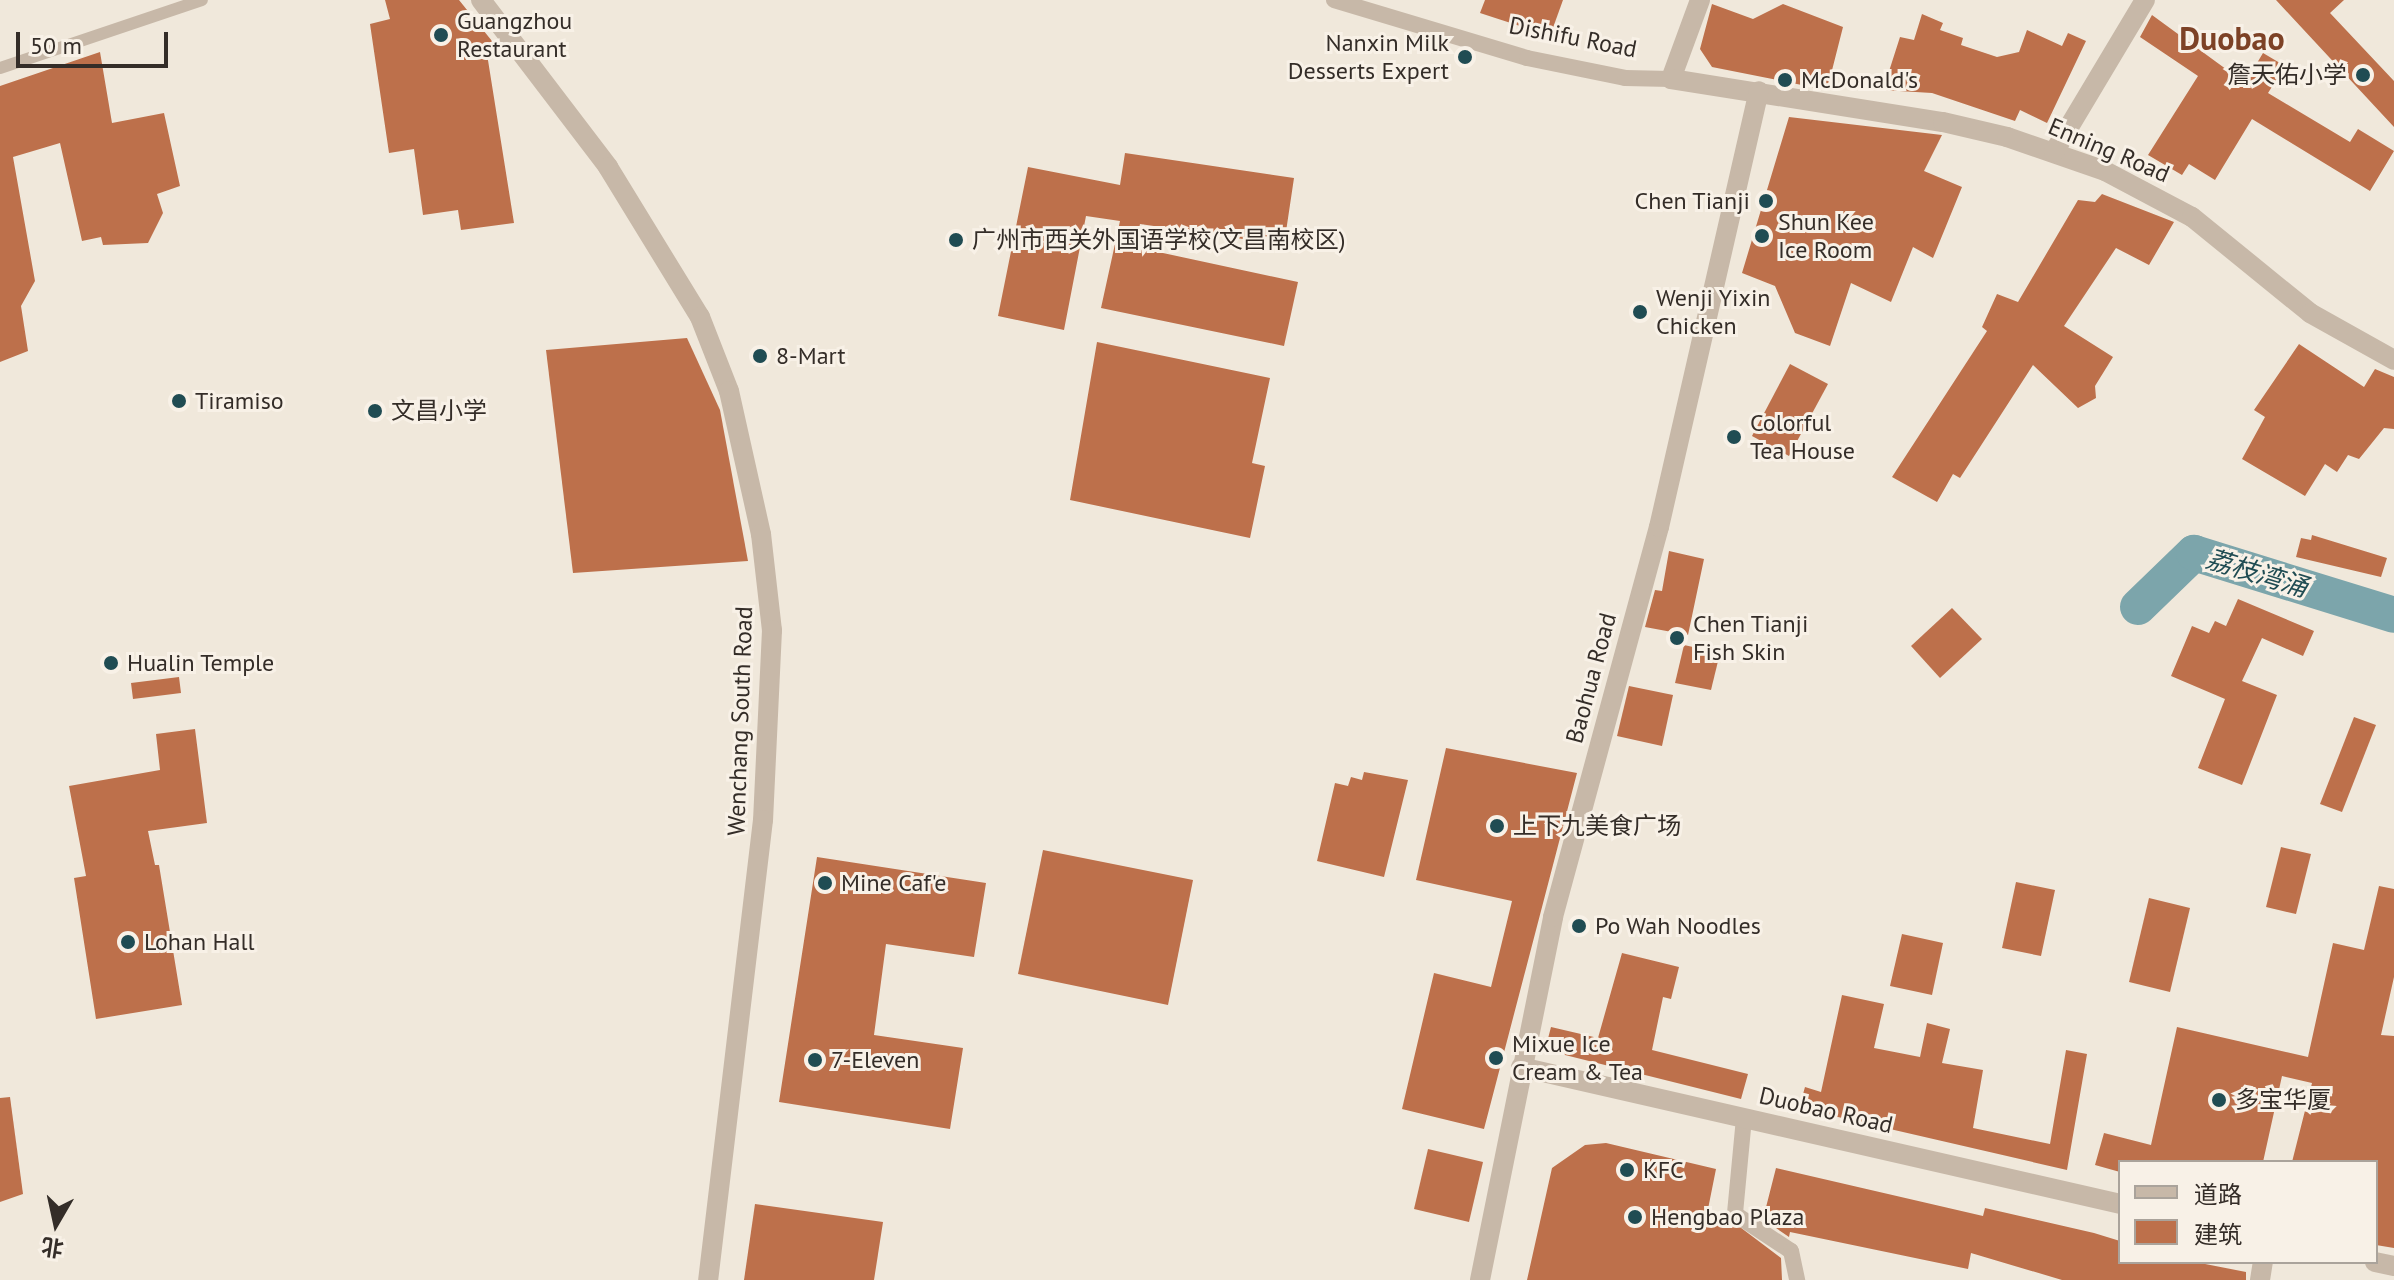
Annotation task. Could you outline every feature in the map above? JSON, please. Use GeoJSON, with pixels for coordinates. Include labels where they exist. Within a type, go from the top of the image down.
{"type":"FeatureCollection","features":[{"type":"Feature","properties":{"kind":"street"},"geometry":{"type":"LineString","coordinates":[[0,68],[202,0]]}},
{"type":"Feature","properties":{"kind":"street","name":"Wenchang South Road"},"geometry":{"type":"LineString","coordinates":[[481,0],[608,167],[700,317],[732,403],[761,534],[772,630],[766,784],[708,1280]]}},
{"type":"Feature","properties":{"kind":"street","name":"Dishifu Road"},"geometry":{"type":"LineString","coordinates":[[1334,0],[1527,58],[1625,78],[1671,79],[1759,91]]}},
{"type":"Feature","properties":{"kind":"street"},"geometry":{"type":"LineString","coordinates":[[1671,79],[1700,0]]}},
{"type":"Feature","properties":{"kind":"street"},"geometry":{"type":"LineString","coordinates":[[2054,152],[2145,0]]}},
{"type":"Feature","properties":{"kind":"street","name":"Enning Road"},"geometry":{"type":"LineString","coordinates":[[1759,91],[1832,108],[1943,122],[2054,152],[2144,190],[2192,217],[2310,313],[2394,360]]}},
{"type":"Feature","properties":{"kind":"street","name":"Baohua Road"},"geometry":{"type":"LineString","coordinates":[[1480,1280],[1558,895],[1662,512],[1759,91]]}},
{"type":"Feature","properties":{"kind":"street","name":"Duobao Road"},"geometry":{"type":"LineString","coordinates":[[1521,1067],[2118,1204]]}},
{"type":"Feature","properties":{"kind":"street"},"geometry":{"type":"LineString","coordinates":[[1744,1118],[1735,1214],[1791,1251],[1797,1280]]}},
{"type":"Feature","properties":{"kind":"building"},"geometry":{"type":"Polygon","coordinates":[[[385,0],[459,0],[500,51],[487,54],[514,223],[461,230],[458,210],[423,215],[414,149],[389,153],[370,24],[390,19],[385,0]]]}},
{"type":"Feature","properties":{"kind":"building"},"geometry":{"type":"Polygon","coordinates":[[[1485,0],[1563,0],[1550,36],[1480,13],[1485,0]]]}},
{"type":"Feature","properties":{"kind":"building"},"geometry":{"type":"Polygon","coordinates":[[[2276,0],[2344,0],[2330,13],[2394,81],[2394,127],[2276,0]]]}},
{"type":"Feature","properties":{"kind":"building"},"geometry":{"type":"Polygon","coordinates":[[[1712,4],[1753,19],[1783,4],[1843,27],[1827,90],[1712,67],[1700,49],[1712,4]]]}},
{"type":"Feature","properties":{"kind":"building"},"geometry":{"type":"Polygon","coordinates":[[[1922,14],[1943,23],[1940,30],[1963,38],[1961,45],[1997,57],[2019,52],[2027,30],[2062,46],[2068,33],[2086,41],[2047,123],[2020,110],[2015,121],[1932,93],[1883,90],[1900,37],[1914,40],[1922,14]]]}},
{"type":"Feature","properties":{"kind":"building"},"geometry":{"type":"Polygon","coordinates":[[[2152,15],[2245,83],[2263,53],[2285,66],[2268,93],[2350,142],[2358,129],[2394,151],[2370,191],[2252,119],[2215,180],[2189,164],[2182,175],[2148,155],[2198,76],[2140,37],[2152,15]]]}},
{"type":"Feature","properties":{"kind":"building"},"geometry":{"type":"Polygon","coordinates":[[[100,52],[112,123],[164,113],[180,186],[157,194],[163,213],[148,243],[103,245],[101,237],[82,241],[60,143],[13,157],[35,281],[21,306],[28,351],[0,362],[0,86],[100,52]]]}},
{"type":"Feature","properties":{"kind":"building"},"geometry":{"type":"Polygon","coordinates":[[[1789,117],[1942,135],[1924,171],[1962,187],[1933,258],[1913,247],[1891,302],[1851,283],[1830,346],[1795,333],[1775,286],[1742,273],[1789,117]]]}},
{"type":"Feature","properties":{"kind":"building"},"geometry":{"type":"Polygon","coordinates":[[[1125,153],[1294,178],[1284,245],[1140,224],[1135,247],[1298,282],[1284,346],[1101,308],[1120,221],[1086,216],[1064,330],[998,316],[1028,167],[1120,185],[1125,153]]]}},
{"type":"Feature","properties":{"kind":"building"},"geometry":{"type":"Polygon","coordinates":[[[2102,194],[2174,222],[2149,265],[2116,248],[2064,326],[2113,357],[2095,386],[2096,398],[2078,408],[2033,365],[1960,478],[1953,474],[1937,502],[1892,477],[1987,331],[1982,327],[1997,294],[2018,302],[2078,200],[2095,202],[2102,194]]]}},
{"type":"Feature","properties":{"kind":"building"},"geometry":{"type":"Polygon","coordinates":[[[687,338],[720,410],[748,561],[573,573],[546,350],[687,338]]]}},
{"type":"Feature","properties":{"kind":"building"},"geometry":{"type":"Polygon","coordinates":[[[1097,342],[1270,378],[1252,463],[1265,466],[1250,538],[1070,500],[1097,342]]]}},
{"type":"Feature","properties":{"kind":"building"},"geometry":{"type":"Polygon","coordinates":[[[2299,344],[2364,387],[2375,369],[2394,377],[2394,429],[2384,428],[2359,459],[2348,455],[2337,472],[2325,464],[2305,496],[2242,459],[2265,417],[2254,410],[2299,344]]]}},
{"type":"Feature","properties":{"kind":"building"},"geometry":{"type":"Polygon","coordinates":[[[1790,364],[1828,384],[1789,456],[1752,436],[1790,364]]]}},
{"type":"Feature","properties":{"kind":"building"},"geometry":{"type":"Polygon","coordinates":[[[2312,535],[2387,558],[2381,577],[2296,557],[2301,538],[2311,540],[2312,535]]]}},
{"type":"Feature","properties":{"kind":"building"},"geometry":{"type":"Polygon","coordinates":[[[1669,551],[1704,559],[1688,635],[1645,627],[1655,590],[1662,591],[1669,551]]]}},
{"type":"Feature","properties":{"kind":"building"},"geometry":{"type":"Polygon","coordinates":[[[2238,599],[2314,631],[2303,656],[2262,638],[2242,681],[2277,695],[2242,785],[2198,768],[2225,699],[2171,676],[2192,626],[2209,633],[2215,621],[2226,626],[2238,599]]]}},
{"type":"Feature","properties":{"kind":"building"},"geometry":{"type":"Polygon","coordinates":[[[1952,608],[1982,639],[1940,678],[1911,646],[1952,608]]]}},
{"type":"Feature","properties":{"kind":"building"},"geometry":{"type":"Polygon","coordinates":[[[1684,645],[1720,653],[1711,690],[1675,683],[1684,645]]]}},
{"type":"Feature","properties":{"kind":"building"},"geometry":{"type":"Polygon","coordinates":[[[179,677],[181,693],[133,699],[131,683],[179,677]]]}},
{"type":"Feature","properties":{"kind":"building"},"geometry":{"type":"Polygon","coordinates":[[[1629,686],[1673,695],[1662,746],[1617,736],[1629,686]]]}},
{"type":"Feature","properties":{"kind":"building"},"geometry":{"type":"Polygon","coordinates":[[[2354,717],[2376,725],[2342,812],[2320,804],[2354,717]]]}},
{"type":"Feature","properties":{"kind":"building"},"geometry":{"type":"Polygon","coordinates":[[[195,729],[207,823],[148,831],[155,865],[159,865],[182,1005],[96,1019],[74,878],[86,876],[69,786],[160,770],[156,734],[195,729]]]}},
{"type":"Feature","properties":{"kind":"building"},"geometry":{"type":"Polygon","coordinates":[[[1446,748],[1577,773],[1484,1129],[1402,1109],[1434,973],[1491,987],[1512,901],[1416,880],[1446,748]]]}},
{"type":"Feature","properties":{"kind":"building"},"geometry":{"type":"Polygon","coordinates":[[[1364,772],[1408,780],[1384,877],[1317,861],[1335,783],[1348,786],[1351,777],[1362,780],[1364,772]]]}},
{"type":"Feature","properties":{"kind":"building"},"geometry":{"type":"Polygon","coordinates":[[[2281,847],[2311,854],[2296,914],[2266,907],[2281,847]]]}},
{"type":"Feature","properties":{"kind":"building"},"geometry":{"type":"Polygon","coordinates":[[[1043,850],[1193,880],[1168,1005],[1018,974],[1043,850]]]}},
{"type":"Feature","properties":{"kind":"building"},"geometry":{"type":"Polygon","coordinates":[[[817,857],[986,883],[974,957],[886,944],[874,1035],[963,1048],[950,1129],[779,1102],[817,857]]]}},
{"type":"Feature","properties":{"kind":"building"},"geometry":{"type":"Polygon","coordinates":[[[2016,882],[2055,890],[2041,956],[2002,948],[2016,882]]]}},
{"type":"Feature","properties":{"kind":"building"},"geometry":{"type":"Polygon","coordinates":[[[2379,886],[2394,889],[2394,977],[2381,1035],[2394,1036],[2394,1248],[2378,1245],[2378,1160],[2293,1160],[2312,1083],[2282,1076],[2263,1160],[2118,1160],[2118,1171],[2095,1165],[2104,1133],[2151,1145],[2177,1027],[2308,1057],[2333,943],[2364,950],[2379,886]]]}},
{"type":"Feature","properties":{"kind":"building"},"geometry":{"type":"Polygon","coordinates":[[[2149,898],[2190,908],[2170,992],[2129,982],[2149,898]]]}},
{"type":"Feature","properties":{"kind":"building"},"geometry":{"type":"Polygon","coordinates":[[[1902,934],[1943,943],[1932,995],[1890,986],[1902,934]]]}},
{"type":"Feature","properties":{"kind":"building"},"geometry":{"type":"Polygon","coordinates":[[[1622,953],[1679,967],[1671,999],[1663,997],[1652,1050],[1748,1074],[1741,1099],[1545,1050],[1551,1027],[1598,1038],[1622,953]]]}},
{"type":"Feature","properties":{"kind":"building"},"geometry":{"type":"Polygon","coordinates":[[[1842,995],[1884,1004],[1874,1048],[1920,1057],[1927,1023],[1950,1029],[1942,1063],[1983,1070],[1973,1128],[2050,1144],[2066,1050],[2087,1054],[2067,1170],[1799,1108],[1805,1087],[1821,1092],[1842,995]]]}},
{"type":"Feature","properties":{"kind":"building"},"geometry":{"type":"Polygon","coordinates":[[[10,1097],[23,1194],[0,1202],[0,1098],[10,1097]]]}},
{"type":"Feature","properties":{"kind":"building","name":"Hengbao Plaza"},"geometry":{"type":"Polygon","coordinates":[[[1606,1143],[1716,1169],[1708,1209],[1724,1215],[1781,1258],[1782,1280],[1527,1280],[1552,1168],[1585,1145],[1606,1143]]]}},
{"type":"Feature","properties":{"kind":"building"},"geometry":{"type":"Polygon","coordinates":[[[1428,1149],[1483,1162],[1469,1222],[1414,1209],[1428,1149]]]}},
{"type":"Feature","properties":{"kind":"building"},"geometry":{"type":"Polygon","coordinates":[[[1776,1168],[1983,1216],[1985,1208],[2094,1233],[2118,1240],[2118,1264],[2205,1264],[2246,1272],[2246,1280],[2062,1280],[1971,1253],[1968,1269],[1790,1232],[1789,1237],[1763,1219],[1776,1168]]]}},
{"type":"Feature","properties":{"kind":"building"},"geometry":{"type":"Polygon","coordinates":[[[755,1204],[883,1222],[874,1280],[744,1280],[755,1204]]]}},
{"type":"Feature","properties":{"kind":"waterway","name":"荔枝湾涌"},"geometry":{"type":"LineString","coordinates":[[2138,607],[2194,553],[2394,615]]}},
{"type":"Feature","properties":{"kind":"place","name":"Guangzhou Restaurant"},"geometry":{"type":"Point","coordinates":[441,35]}},
{"type":"Feature","properties":{"kind":"place","name":"Nanxin Milk Desserts Expert"},"geometry":{"type":"Point","coordinates":[1465,57]}},
{"type":"Feature","properties":{"kind":"place","name":"詹天佑小学"},"geometry":{"type":"Point","coordinates":[2363,75]}},
{"type":"Feature","properties":{"kind":"place","name":"McDonald's"},"geometry":{"type":"Point","coordinates":[1785,80]}},
{"type":"Feature","properties":{"kind":"place","name":"Chen Tianji"},"geometry":{"type":"Point","coordinates":[1766,201]}},
{"type":"Feature","properties":{"kind":"place","name":"Shun Kee Ice Room"},"geometry":{"type":"Point","coordinates":[1762,236]}},
{"type":"Feature","properties":{"kind":"place","name":"广州市西关外国语学校(文昌南校区)"},"geometry":{"type":"Point","coordinates":[956,240]}},
{"type":"Feature","properties":{"kind":"place","name":"Wenji Yixin Chicken"},"geometry":{"type":"Point","coordinates":[1640,312]}},
{"type":"Feature","properties":{"kind":"place","name":"8-Mart"},"geometry":{"type":"Point","coordinates":[760,356]}},
{"type":"Feature","properties":{"kind":"place","name":"Tiramiso"},"geometry":{"type":"Point","coordinates":[179,401]}},
{"type":"Feature","properties":{"kind":"place","name":"文昌小学"},"geometry":{"type":"Point","coordinates":[375,411]}},
{"type":"Feature","properties":{"kind":"place","name":"Colorful Tea House"},"geometry":{"type":"Point","coordinates":[1734,437]}},
{"type":"Feature","properties":{"kind":"place","name":"Chen Tianji Fish Skin"},"geometry":{"type":"Point","coordinates":[1677,638]}},
{"type":"Feature","properties":{"kind":"place","name":"Hualin Temple"},"geometry":{"type":"Point","coordinates":[111,663]}},
{"type":"Feature","properties":{"kind":"place","name":"上下九美食广场"},"geometry":{"type":"Point","coordinates":[1497,826]}},
{"type":"Feature","properties":{"kind":"place","name":"Mine Caf'e"},"geometry":{"type":"Point","coordinates":[825,883]}},
{"type":"Feature","properties":{"kind":"place","name":"Po Wah Noodles"},"geometry":{"type":"Point","coordinates":[1579,926]}},
{"type":"Feature","properties":{"kind":"place","name":"Lohan Hall"},"geometry":{"type":"Point","coordinates":[128,942]}},
{"type":"Feature","properties":{"kind":"place","name":"Mixue Ice Cream & Tea"},"geometry":{"type":"Point","coordinates":[1496,1058]}},
{"type":"Feature","properties":{"kind":"place","name":"7-Eleven"},"geometry":{"type":"Point","coordinates":[815,1060]}},
{"type":"Feature","properties":{"kind":"place","name":"多宝华厦"},"geometry":{"type":"Point","coordinates":[2219,1100]}},
{"type":"Feature","properties":{"kind":"place","name":"KFC"},"geometry":{"type":"Point","coordinates":[1627,1170]}},
{"type":"Feature","properties":{"kind":"place","name":"Hengbao Plaza"},"geometry":{"type":"Point","coordinates":[1635,1217]}},
{"type":"Feature","properties":{"kind":"district","name":"Duobao"},"geometry":{"type":"Point","coordinates":[2232,38]}}]}
